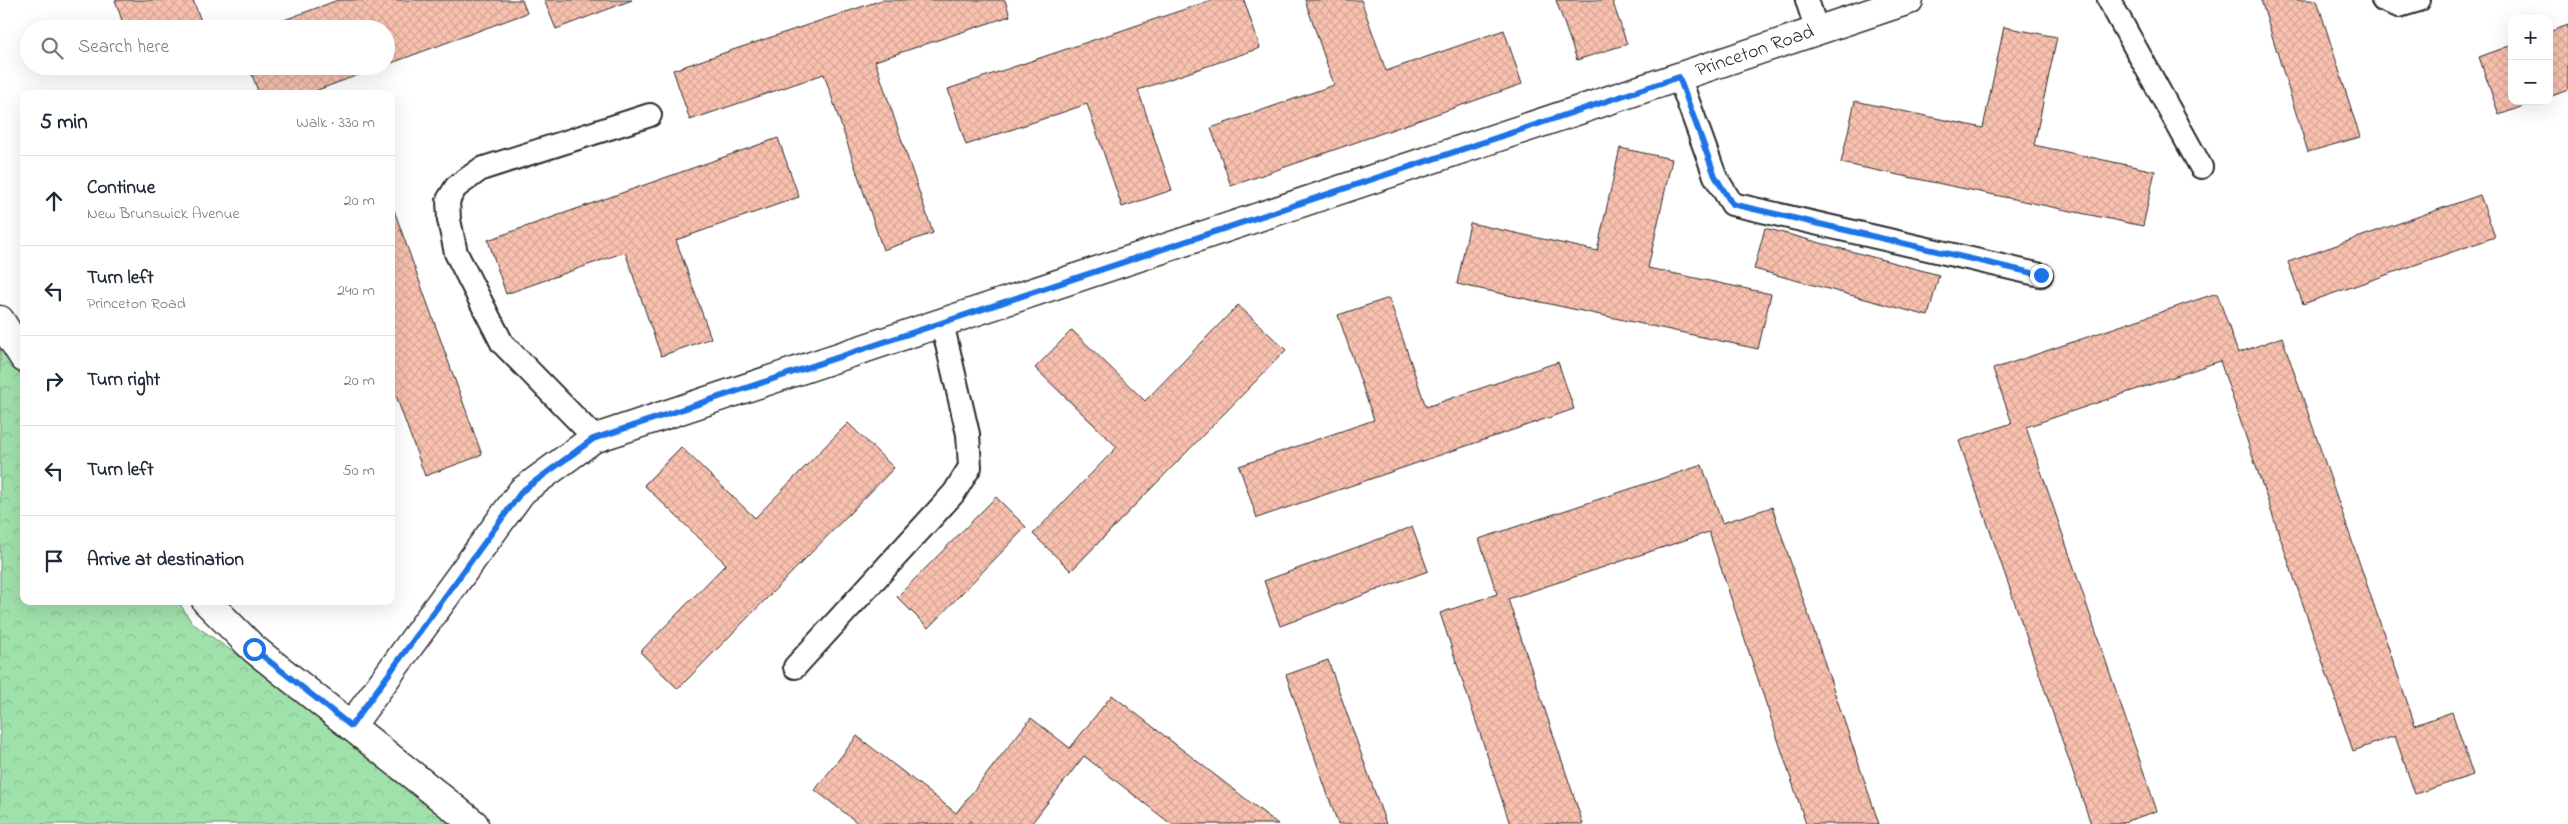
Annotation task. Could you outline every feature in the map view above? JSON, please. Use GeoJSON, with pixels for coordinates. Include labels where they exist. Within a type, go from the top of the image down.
{"type":"FeatureCollection","features":[{"type":"Feature","properties":{"kind":"street","name":"Princeton Road"},"geometry":{"type":"LineString","coordinates":[[351,726],[522,491],[595,438],[1909,0]]}},
{"type":"Feature","properties":{"kind":"street"},"geometry":{"type":"LineString","coordinates":[[0,320],[20,352]]}},
{"type":"Feature","properties":{"kind":"street"},"geometry":{"type":"LineString","coordinates":[[210,605],[254,649],[474,824]]}},
{"type":"Feature","properties":{"kind":"lane"},"geometry":{"type":"LineString","coordinates":[[1807,0],[1817,31]]}},
{"type":"Feature","properties":{"kind":"lane"},"geometry":{"type":"LineString","coordinates":[[2109,0],[2201,167]]}},
{"type":"Feature","properties":{"kind":"lane"},"geometry":{"type":"LineString","coordinates":[[2383,0],[2399,6],[2419,0]]}},
{"type":"Feature","properties":{"kind":"lane"},"geometry":{"type":"LineString","coordinates":[[1679,77],[1715,176],[1732,204],[2041,275]]}},
{"type":"Feature","properties":{"kind":"lane"},"geometry":{"type":"LineString","coordinates":[[595,438],[502,343],[456,252],[449,220],[448,200],[456,187],[481,169],[650,115]]}},
{"type":"Feature","properties":{"kind":"lane"},"geometry":{"type":"LineString","coordinates":[[795,667],[954,493],[970,467],[968,434],[942,323]]}},
{"type":"Feature","properties":{"kind":"green space"},"geometry":{"type":"Polygon","coordinates":[[[0,325],[20,356],[20,605],[181,605],[192,623],[478,824],[0,824],[0,325]]]}},
{"type":"Feature","properties":{"kind":"building"},"geometry":{"type":"Polygon","coordinates":[[[115,0],[193,0],[201,20],[122,20],[115,0]]]}},
{"type":"Feature","properties":{"kind":"building"},"geometry":{"type":"Polygon","coordinates":[[[338,0],[522,0],[527,13],[395,62],[395,20],[284,20],[338,0]]]}},
{"type":"Feature","properties":{"kind":"building"},"geometry":{"type":"Polygon","coordinates":[[[544,0],[632,0],[556,29],[544,0]]]}},
{"type":"Feature","properties":{"kind":"building"},"geometry":{"type":"Polygon","coordinates":[[[882,0],[1005,0],[1010,16],[875,61],[933,233],[883,250],[824,74],[690,120],[673,70],[882,0]]]}},
{"type":"Feature","properties":{"kind":"building"},"geometry":{"type":"Polygon","coordinates":[[[1212,0],[1244,0],[1260,48],[1138,90],[1172,190],[1122,207],[1087,104],[966,145],[948,89],[1212,0]]]}},
{"type":"Feature","properties":{"kind":"building"},"geometry":{"type":"Polygon","coordinates":[[[1305,0],[1361,0],[1386,71],[1504,30],[1522,84],[1231,186],[1211,128],[1334,85],[1305,0]]]}},
{"type":"Feature","properties":{"kind":"building"},"geometry":{"type":"Polygon","coordinates":[[[1556,0],[1612,0],[1627,44],[1577,60],[1556,0]]]}},
{"type":"Feature","properties":{"kind":"building"},"geometry":{"type":"Polygon","coordinates":[[[2261,0],[2317,0],[2360,137],[2308,152],[2261,0]]]}},
{"type":"Feature","properties":{"kind":"building"},"geometry":{"type":"Polygon","coordinates":[[[2568,25],[2568,90],[2553,96],[2553,60],[2553,31],[2568,25]]]}},
{"type":"Feature","properties":{"kind":"building"},"geometry":{"type":"Polygon","coordinates":[[[2004,27],[2057,37],[2034,145],[2155,171],[2143,226],[1841,163],[1855,101],[1983,128],[2004,27]]]}},
{"type":"Feature","properties":{"kind":"building"},"geometry":{"type":"Polygon","coordinates":[[[2508,46],[2508,105],[2526,105],[2499,115],[2479,57],[2508,46]]]}},
{"type":"Feature","properties":{"kind":"building"},"geometry":{"type":"Polygon","coordinates":[[[252,75],[358,75],[318,90],[258,90],[252,75]]]}},
{"type":"Feature","properties":{"kind":"building"},"geometry":{"type":"Polygon","coordinates":[[[778,138],[799,197],[676,240],[711,338],[661,356],[625,252],[506,294],[488,240],[778,138]]]}},
{"type":"Feature","properties":{"kind":"building"},"geometry":{"type":"Polygon","coordinates":[[[1620,148],[1672,159],[1648,268],[1771,294],[1758,349],[1457,284],[1470,223],[1597,251],[1620,148]]]}},
{"type":"Feature","properties":{"kind":"building"},"geometry":{"type":"Polygon","coordinates":[[[2480,195],[2495,237],[2303,304],[2288,262],[2480,195]]]}},
{"type":"Feature","properties":{"kind":"building"},"geometry":{"type":"Polygon","coordinates":[[[395,213],[482,455],[425,476],[395,393],[395,213]]]}},
{"type":"Feature","properties":{"kind":"building"},"geometry":{"type":"Polygon","coordinates":[[[1765,228],[1939,275],[1928,316],[1754,269],[1765,228]]]}},
{"type":"Feature","properties":{"kind":"building"},"geometry":{"type":"Polygon","coordinates":[[[2217,293],[2238,353],[2282,337],[2415,725],[2452,712],[2473,775],[2415,794],[2395,736],[2353,751],[2220,361],[2026,427],[2157,811],[2118,824],[2091,824],[1959,441],[2012,423],[1993,369],[2217,293]]]}},
{"type":"Feature","properties":{"kind":"building"},"geometry":{"type":"Polygon","coordinates":[[[1389,298],[1426,407],[1558,362],[1574,409],[1257,518],[1239,466],[1374,420],[1338,315],[1389,298]]]}},
{"type":"Feature","properties":{"kind":"building"},"geometry":{"type":"Polygon","coordinates":[[[1238,305],[1286,350],[1071,571],[1033,534],[1117,447],[1035,368],[1072,330],[1145,401],[1238,305]]]}},
{"type":"Feature","properties":{"kind":"building"},"geometry":{"type":"Polygon","coordinates":[[[848,423],[894,468],[678,689],[640,652],[726,564],[644,485],[681,447],[755,518],[848,423]]]}},
{"type":"Feature","properties":{"kind":"building"},"geometry":{"type":"Polygon","coordinates":[[[1702,465],[1722,523],[1772,507],[1879,824],[1806,824],[1709,532],[1508,599],[1583,824],[1510,824],[1440,613],[1497,594],[1479,539],[1702,465]]]}},
{"type":"Feature","properties":{"kind":"building"},"geometry":{"type":"Polygon","coordinates":[[[996,497],[1026,527],[928,628],[897,597],[996,497]]]}},
{"type":"Feature","properties":{"kind":"building"},"geometry":{"type":"Polygon","coordinates":[[[1412,527],[1428,571],[1280,626],[1264,581],[1412,527]]]}},
{"type":"Feature","properties":{"kind":"building"},"geometry":{"type":"Polygon","coordinates":[[[1328,660],[1386,824],[1338,824],[1286,675],[1328,660]]]}},
{"type":"Feature","properties":{"kind":"building"},"geometry":{"type":"Polygon","coordinates":[[[1112,695],[1278,824],[1171,824],[1084,756],[1031,824],[973,824],[970,821],[968,824],[859,824],[815,790],[857,736],[956,813],[1031,718],[1070,748],[1112,695]]]}},
{"type":"Feature","properties":{"kind":"route"},"geometry":{"type":"LineString","coordinates":[[254,649],[351,726],[522,491],[593,439],[1679,77],[1715,176],[1732,204],[2041,275]]}}]}
